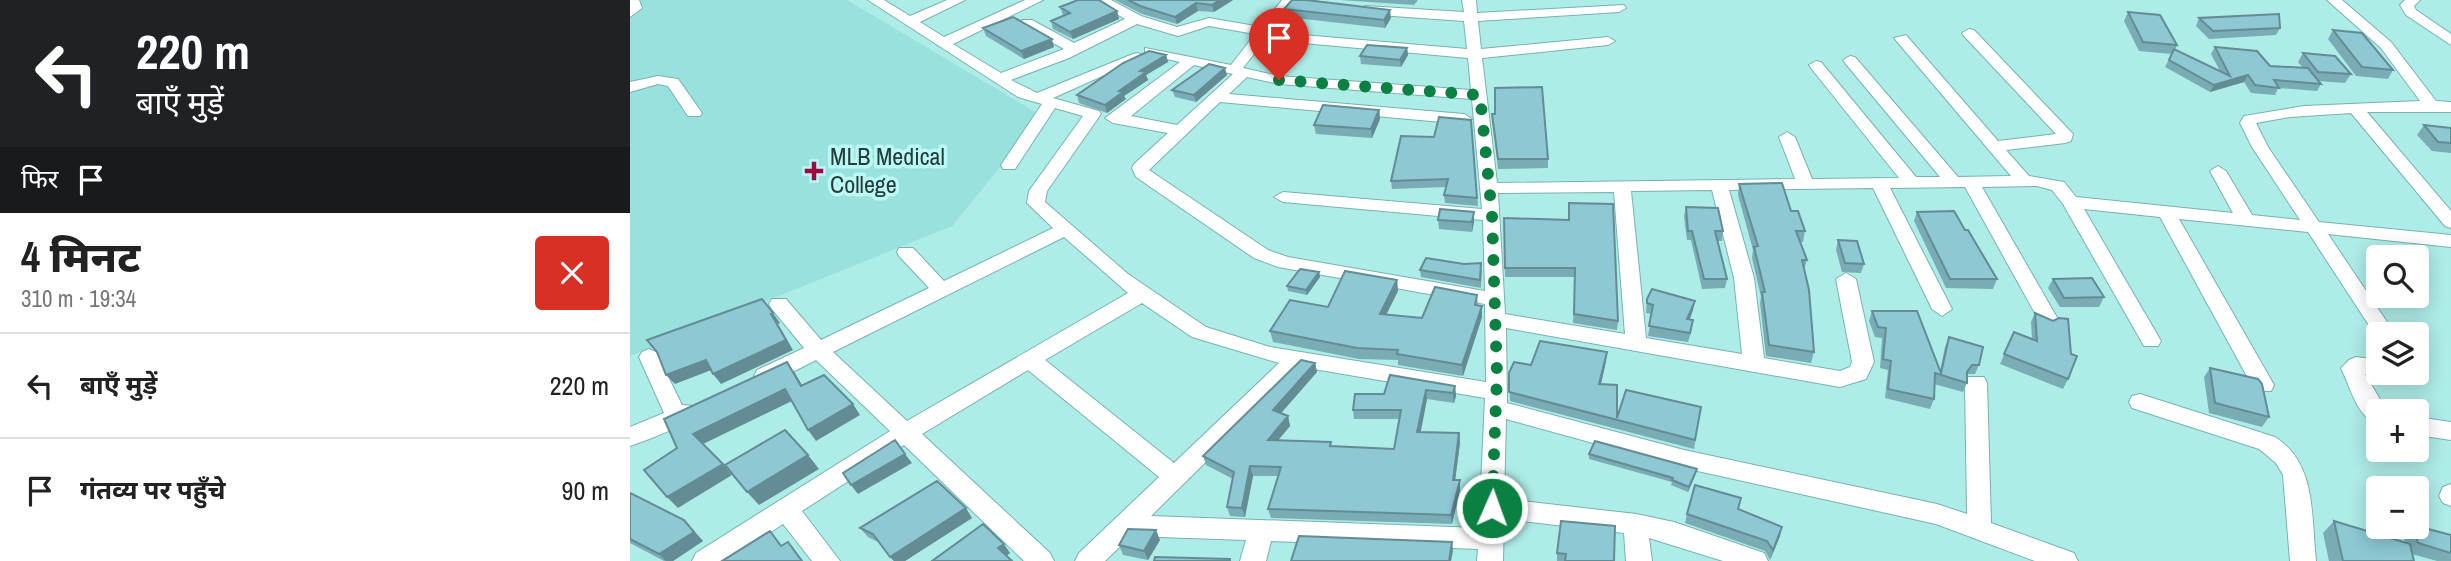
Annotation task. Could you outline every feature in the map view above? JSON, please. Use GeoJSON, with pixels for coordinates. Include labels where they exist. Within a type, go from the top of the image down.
{"type":"FeatureCollection","features":[{"type":"Feature","properties":{"kind":"street"},"geometry":{"type":"LineString","coordinates":[[630,13],[635,8],[632,0]]}},
{"type":"Feature","properties":{"kind":"street"},"geometry":{"type":"LineString","coordinates":[[877,0],[999,79],[1043,101],[1093,114],[1180,130]]}},
{"type":"Feature","properties":{"kind":"street"},"geometry":{"type":"LineString","coordinates":[[909,22],[958,0]]}},
{"type":"Feature","properties":{"kind":"street"},"geometry":{"type":"LineString","coordinates":[[943,43],[1035,0]]}},
{"type":"Feature","properties":{"kind":"street"},"geometry":{"type":"LineString","coordinates":[[1101,0],[1136,19],[1178,32]]}},
{"type":"Feature","properties":{"kind":"street"},"geometry":{"type":"LineString","coordinates":[[1289,0],[1239,71],[1217,97],[1140,168],[1142,173],[1261,254],[1327,273],[1495,309],[1636,344],[1840,379],[1854,377],[1861,370],[1863,362],[1846,279]]}},
{"type":"Feature","properties":{"kind":"street"},"geometry":{"type":"LineString","coordinates":[[2334,0],[2386,45],[2431,104]]}},
{"type":"Feature","properties":{"kind":"street"},"geometry":{"type":"LineString","coordinates":[[2413,0],[2407,5],[2411,12],[2451,41]]}},
{"type":"Feature","properties":{"kind":"street"},"geometry":{"type":"LineString","coordinates":[[1353,8],[1619,8]]}},
{"type":"Feature","properties":{"kind":"street"},"geometry":{"type":"LineString","coordinates":[[1125,525],[1261,530],[1490,550],[1496,400],[1492,215],[1477,54],[1470,9]]}},
{"type":"Feature","properties":{"kind":"street"},"geometry":{"type":"LineString","coordinates":[[999,79],[1074,49],[1136,19]]}},
{"type":"Feature","properties":{"kind":"street"},"geometry":{"type":"LineString","coordinates":[[1009,165],[1043,101],[1150,51],[1191,23],[1203,20],[1264,32]]}},
{"type":"Feature","properties":{"kind":"street"},"geometry":{"type":"LineString","coordinates":[[1027,23],[1074,49]]}},
{"type":"Feature","properties":{"kind":"street"},"geometry":{"type":"LineString","coordinates":[[1969,33],[2065,135],[2065,138],[2055,141],[1994,146]]}},
{"type":"Feature","properties":{"kind":"street"},"geometry":{"type":"LineString","coordinates":[[1901,38],[2024,181]]}},
{"type":"Feature","properties":{"kind":"street"},"geometry":{"type":"LineString","coordinates":[[1303,39],[1477,54],[1608,41]]}},
{"type":"Feature","properties":{"kind":"street"},"geometry":{"type":"LineString","coordinates":[[1150,51],[1307,83],[1480,95]]}},
{"type":"Feature","properties":{"kind":"street"},"geometry":{"type":"LineString","coordinates":[[1850,60],[1962,182],[2049,321]]}},
{"type":"Feature","properties":{"kind":"street"},"geometry":{"type":"LineString","coordinates":[[1118,119],[1192,61]]}},
{"type":"Feature","properties":{"kind":"street"},"geometry":{"type":"LineString","coordinates":[[1816,65],[1912,183]]}},
{"type":"Feature","properties":{"kind":"street"},"geometry":{"type":"LineString","coordinates":[[630,87],[658,80],[673,82],[694,113]]}},
{"type":"Feature","properties":{"kind":"street"},"geometry":{"type":"LineString","coordinates":[[1217,97],[1483,121]]}},
{"type":"Feature","properties":{"kind":"street"},"geometry":{"type":"LineString","coordinates":[[2377,322],[2260,147],[2248,123],[2263,116],[2356,108],[2431,104],[2451,107]]}},
{"type":"Feature","properties":{"kind":"street"},"geometry":{"type":"LineString","coordinates":[[2356,108],[2451,222]]}},
{"type":"Feature","properties":{"kind":"street"},"geometry":{"type":"LineString","coordinates":[[1093,114],[1035,199],[1121,279],[1199,332],[1269,354],[1496,400],[1684,459],[1937,514],[2065,561]]}},
{"type":"Feature","properties":{"kind":"street"},"geometry":{"type":"LineString","coordinates":[[1787,137],[1805,184]]}},
{"type":"Feature","properties":{"kind":"street"},"geometry":{"type":"LineString","coordinates":[[2218,171],[2246,221]]}},
{"type":"Feature","properties":{"kind":"street"},"geometry":{"type":"LineString","coordinates":[[1489,188],[2024,181],[2058,186],[2071,202],[2151,341]]}},
{"type":"Feature","properties":{"kind":"street"},"geometry":{"type":"LineString","coordinates":[[1880,183],[1942,309]]}},
{"type":"Feature","properties":{"kind":"street"},"geometry":{"type":"LineString","coordinates":[[1719,185],[1744,278],[1754,364]]}},
{"type":"Feature","properties":{"kind":"street"},"geometry":{"type":"LineString","coordinates":[[1622,186],[1636,344]]}},
{"type":"Feature","properties":{"kind":"street"},"geometry":{"type":"LineString","coordinates":[[1283,197],[1492,215]]}},
{"type":"Feature","properties":{"kind":"street"},"geometry":{"type":"LineString","coordinates":[[2071,202],[2451,240]]}},
{"type":"Feature","properties":{"kind":"street"},"geometry":{"type":"LineString","coordinates":[[2166,212],[2263,385]]}},
{"type":"Feature","properties":{"kind":"street"},"geometry":{"type":"LineString","coordinates":[[749,384],[1066,229]]}},
{"type":"Feature","properties":{"kind":"street"},"geometry":{"type":"LineString","coordinates":[[905,252],[942,290]]}},
{"type":"Feature","properties":{"kind":"street"},"geometry":{"type":"LineString","coordinates":[[705,561],[905,433],[1143,293]]}},
{"type":"Feature","properties":{"kind":"street"},"geometry":{"type":"LineString","coordinates":[[779,304],[818,350],[1041,561]]}},
{"type":"Feature","properties":{"kind":"street"},"geometry":{"type":"LineString","coordinates":[[649,357],[677,416]]}},
{"type":"Feature","properties":{"kind":"street"},"geometry":{"type":"LineString","coordinates":[[1088,561],[1297,359]]}},
{"type":"Feature","properties":{"kind":"street"},"geometry":{"type":"LineString","coordinates":[[1030,360],[1175,477]]}},
{"type":"Feature","properties":{"kind":"street"},"geometry":{"type":"LineString","coordinates":[[2366,366],[2356,365],[2351,368],[2366,399]]}},
{"type":"Feature","properties":{"kind":"street"},"geometry":{"type":"LineString","coordinates":[[1976,383],[1979,529]]}},
{"type":"Feature","properties":{"kind":"street"},"geometry":{"type":"LineString","coordinates":[[2140,402],[2267,443],[2280,451],[2290,462],[2295,475],[2303,561]]}},
{"type":"Feature","properties":{"kind":"street"},"geometry":{"type":"LineString","coordinates":[[630,437],[701,406]]}},
{"type":"Feature","properties":{"kind":"street"},"geometry":{"type":"LineString","coordinates":[[2429,428],[2451,431]]}},
{"type":"Feature","properties":{"kind":"street"},"geometry":{"type":"LineString","coordinates":[[1492,508],[1636,524],[1674,533],[1755,561]]}},
{"type":"Feature","properties":{"kind":"street"},"geometry":{"type":"LineString","coordinates":[[786,509],[827,561]]}},
{"type":"Feature","properties":{"kind":"street"},"geometry":{"type":"LineString","coordinates":[[1636,524],[1639,561]]}},
{"type":"Feature","properties":{"kind":"street"},"geometry":{"type":"LineString","coordinates":[[1253,561],[1261,530]]}},
{"type":"Feature","properties":{"kind":"shaded area","name":"MLB Medical College"},"geometry":{"type":"Polygon","coordinates":[[[630,0],[847,0],[1042,116],[952,226],[630,356],[630,0]]]}},
{"type":"Feature","properties":{"kind":"building"},"geometry":{"type":"Polygon","coordinates":[[[1078,0],[1099,0],[1117,11],[1070,32],[1051,21],[1070,13],[1060,7],[1078,0]]]}},
{"type":"Feature","properties":{"kind":"building"},"geometry":{"type":"Polygon","coordinates":[[[1128,0],[1220,0],[1212,5],[1196,3],[1175,17],[1128,0]]]}},
{"type":"Feature","properties":{"kind":"building"},"geometry":{"type":"Polygon","coordinates":[[[1292,0],[1390,10],[1384,20],[1284,9],[1292,0]]]}},
{"type":"Feature","properties":{"kind":"building"},"geometry":{"type":"Polygon","coordinates":[[[2128,12],[2160,15],[2177,45],[2143,42],[2128,12]]]}},
{"type":"Feature","properties":{"kind":"building"},"geometry":{"type":"Polygon","coordinates":[[[2279,14],[2280,28],[2213,31],[2199,18],[2279,14]]]}},
{"type":"Feature","properties":{"kind":"building"},"geometry":{"type":"Polygon","coordinates":[[[1013,17],[1052,39],[1021,51],[983,28],[1013,17]]]}},
{"type":"Feature","properties":{"kind":"building"},"geometry":{"type":"Polygon","coordinates":[[[2333,30],[2362,33],[2393,70],[2362,67],[2333,30]]]}},
{"type":"Feature","properties":{"kind":"building"},"geometry":{"type":"Polygon","coordinates":[[[1367,45],[1407,48],[1400,60],[1360,56],[1367,45]]]}},
{"type":"Feature","properties":{"kind":"building"},"geometry":{"type":"Polygon","coordinates":[[[2215,47],[2257,51],[2270,66],[2308,68],[2321,84],[2274,80],[2279,88],[2255,85],[2248,75],[2214,85],[2169,60],[2174,49],[2230,76],[2215,47]]]}},
{"type":"Feature","properties":{"kind":"building"},"geometry":{"type":"Polygon","coordinates":[[[1149,51],[1166,55],[1140,71],[1146,72],[1119,91],[1123,92],[1105,105],[1077,95],[1123,63],[1149,51]]]}},
{"type":"Feature","properties":{"kind":"building"},"geometry":{"type":"Polygon","coordinates":[[[2303,53],[2335,56],[2351,74],[2318,72],[2303,53]]]}},
{"type":"Feature","properties":{"kind":"building"},"geometry":{"type":"Polygon","coordinates":[[[1209,64],[1225,68],[1194,95],[1172,90],[1209,64]]]}},
{"type":"Feature","properties":{"kind":"building"},"geometry":{"type":"Polygon","coordinates":[[[1542,87],[1548,159],[1498,159],[1492,114],[1495,114],[1495,88],[1542,87]]]}},
{"type":"Feature","properties":{"kind":"building"},"geometry":{"type":"Polygon","coordinates":[[[1323,105],[1379,110],[1371,129],[1314,125],[1323,105]]]}},
{"type":"Feature","properties":{"kind":"building"},"geometry":{"type":"Polygon","coordinates":[[[1439,117],[1471,120],[1477,198],[1444,195],[1448,179],[1391,181],[1401,136],[1434,137],[1439,117]]]}},
{"type":"Feature","properties":{"kind":"building"},"geometry":{"type":"Polygon","coordinates":[[[2424,125],[2451,128],[2451,143],[2438,142],[2424,125]]]}},
{"type":"Feature","properties":{"kind":"building"},"geometry":{"type":"Polygon","coordinates":[[[1782,183],[1791,211],[1798,211],[1805,231],[1796,231],[1807,260],[1802,260],[1809,290],[1814,352],[1769,345],[1762,292],[1765,292],[1754,247],[1758,246],[1739,184],[1782,183]]]}},
{"type":"Feature","properties":{"kind":"building"},"geometry":{"type":"Polygon","coordinates":[[[1569,203],[1613,204],[1618,321],[1574,314],[1575,268],[1505,268],[1504,218],[1569,220],[1569,203]]]}},
{"type":"Feature","properties":{"kind":"building"},"geometry":{"type":"Polygon","coordinates":[[[1686,207],[1718,208],[1723,231],[1715,231],[1727,279],[1704,279],[1692,231],[1688,231],[1686,207]]]}},
{"type":"Feature","properties":{"kind":"building"},"geometry":{"type":"Polygon","coordinates":[[[1440,209],[1474,212],[1472,222],[1438,220],[1440,209]]]}},
{"type":"Feature","properties":{"kind":"building"},"geometry":{"type":"Polygon","coordinates":[[[1954,211],[1997,279],[1950,279],[1917,212],[1954,211]]]}},
{"type":"Feature","properties":{"kind":"building"},"geometry":{"type":"Polygon","coordinates":[[[1838,240],[1857,241],[1864,264],[1845,263],[1838,240]]]}},
{"type":"Feature","properties":{"kind":"building"},"geometry":{"type":"Polygon","coordinates":[[[1426,258],[1464,264],[1481,263],[1480,280],[1420,270],[1426,258]]]}},
{"type":"Feature","properties":{"kind":"building"},"geometry":{"type":"Polygon","coordinates":[[[1300,269],[1319,272],[1306,290],[1287,286],[1300,269]]]}},
{"type":"Feature","properties":{"kind":"building"},"geometry":{"type":"Polygon","coordinates":[[[1345,271],[1397,280],[1380,314],[1422,318],[1435,287],[1477,295],[1475,305],[1482,306],[1462,365],[1397,354],[1398,350],[1357,348],[1270,331],[1290,300],[1328,307],[1345,271]]]}},
{"type":"Feature","properties":{"kind":"building"},"geometry":{"type":"Polygon","coordinates":[[[2092,278],[2104,297],[2064,298],[2053,279],[2092,278]]]}},
{"type":"Feature","properties":{"kind":"building"},"geometry":{"type":"Polygon","coordinates":[[[1652,289],[1695,301],[1687,319],[1693,320],[1690,333],[1649,326],[1653,305],[1647,303],[1647,299],[1652,289]]]}},
{"type":"Feature","properties":{"kind":"building"},"geometry":{"type":"Polygon","coordinates":[[[762,299],[773,313],[771,314],[786,340],[713,374],[706,360],[666,375],[657,352],[647,340],[762,299]]]}},
{"type":"Feature","properties":{"kind":"building"},"geometry":{"type":"Polygon","coordinates":[[[1872,311],[1917,311],[1941,373],[1949,337],[1983,347],[1979,365],[1972,365],[1967,372],[1967,383],[1935,373],[1934,399],[1888,389],[1891,361],[1883,359],[1886,328],[1878,327],[1872,311]]]}},
{"type":"Feature","properties":{"kind":"building"},"geometry":{"type":"Polygon","coordinates":[[[2035,313],[2053,321],[2059,318],[2068,319],[2071,354],[2077,356],[2068,379],[2004,354],[2014,332],[2037,341],[2035,313]]]}},
{"type":"Feature","properties":{"kind":"building"},"geometry":{"type":"Polygon","coordinates":[[[1540,341],[1607,352],[1599,384],[1617,385],[1617,418],[1626,390],[1701,407],[1695,440],[1509,392],[1509,373],[1514,362],[1531,365],[1540,341]]]}},
{"type":"Feature","properties":{"kind":"building"},"geometry":{"type":"Polygon","coordinates":[[[1301,360],[1315,363],[1273,410],[1288,416],[1268,440],[1331,442],[1330,446],[1394,449],[1401,410],[1353,410],[1355,394],[1384,394],[1390,375],[1455,386],[1453,393],[1426,390],[1417,432],[1459,433],[1453,480],[1460,480],[1451,515],[1268,509],[1281,467],[1250,466],[1242,508],[1227,507],[1234,472],[1203,456],[1301,360]]]}},
{"type":"Feature","properties":{"kind":"building"},"geometry":{"type":"Polygon","coordinates":[[[787,362],[801,386],[824,375],[853,404],[808,430],[785,389],[693,434],[723,464],[667,497],[644,470],[677,448],[664,419],[787,362]]]}},
{"type":"Feature","properties":{"kind":"building"},"geometry":{"type":"Polygon","coordinates":[[[2210,368],[2258,379],[2262,384],[2269,417],[2215,403],[2210,368]]]}},
{"type":"Feature","properties":{"kind":"building"},"geometry":{"type":"Polygon","coordinates":[[[785,430],[808,455],[747,492],[725,465],[785,430]]]}},
{"type":"Feature","properties":{"kind":"building"},"geometry":{"type":"Polygon","coordinates":[[[895,440],[905,454],[851,485],[843,473],[895,440]]]}},
{"type":"Feature","properties":{"kind":"building"},"geometry":{"type":"Polygon","coordinates":[[[1595,441],[1697,469],[1689,487],[1672,480],[1673,478],[1589,454],[1595,441]]]}},
{"type":"Feature","properties":{"kind":"building"},"geometry":{"type":"Polygon","coordinates":[[[937,481],[966,508],[890,557],[873,534],[860,528],[937,481]]]}},
{"type":"Feature","properties":{"kind":"building"},"geometry":{"type":"Polygon","coordinates":[[[1695,485],[1741,498],[1738,509],[1782,527],[1773,550],[1767,541],[1687,514],[1695,485]]]}},
{"type":"Feature","properties":{"kind":"building"},"geometry":{"type":"Polygon","coordinates":[[[630,493],[684,520],[694,532],[659,554],[630,539],[630,493]]]}},
{"type":"Feature","properties":{"kind":"building"},"geometry":{"type":"Polygon","coordinates":[[[1561,521],[1615,526],[1614,561],[1565,561],[1566,554],[1557,553],[1561,521]]]}},
{"type":"Feature","properties":{"kind":"building"},"geometry":{"type":"Polygon","coordinates":[[[2334,521],[2366,531],[2366,539],[2393,539],[2410,544],[2414,561],[2343,561],[2334,521]]]}},
{"type":"Feature","properties":{"kind":"building"},"geometry":{"type":"Polygon","coordinates":[[[983,524],[1004,544],[998,548],[1012,561],[932,561],[983,524]]]}},
{"type":"Feature","properties":{"kind":"building"},"geometry":{"type":"Polygon","coordinates":[[[1128,529],[1156,530],[1144,551],[1119,545],[1128,529]]]}},
{"type":"Feature","properties":{"kind":"building"},"geometry":{"type":"Polygon","coordinates":[[[2429,529],[2451,535],[2451,553],[2418,543],[2417,539],[2429,539],[2429,529]]]}},
{"type":"Feature","properties":{"kind":"building"},"geometry":{"type":"Polygon","coordinates":[[[770,531],[781,546],[788,542],[802,561],[722,561],[770,531]]]}},
{"type":"Feature","properties":{"kind":"building"},"geometry":{"type":"Polygon","coordinates":[[[1299,536],[1452,542],[1449,561],[1291,561],[1299,536]]]}},
{"type":"Feature","properties":{"kind":"building"},"geometry":{"type":"Polygon","coordinates":[[[1155,557],[1230,559],[1230,561],[1154,561],[1155,557]]]}},
{"type":"Feature","properties":{"kind":"place","name":"MLB Medical College"},"geometry":{"type":"Point","coordinates":[814,171]}},
{"type":"Feature","properties":{"kind":"route"},"geometry":{"type":"LineString","coordinates":[[1279,80],[1480,95],[1492,215],[1497,375],[1492,508]]}}]}
